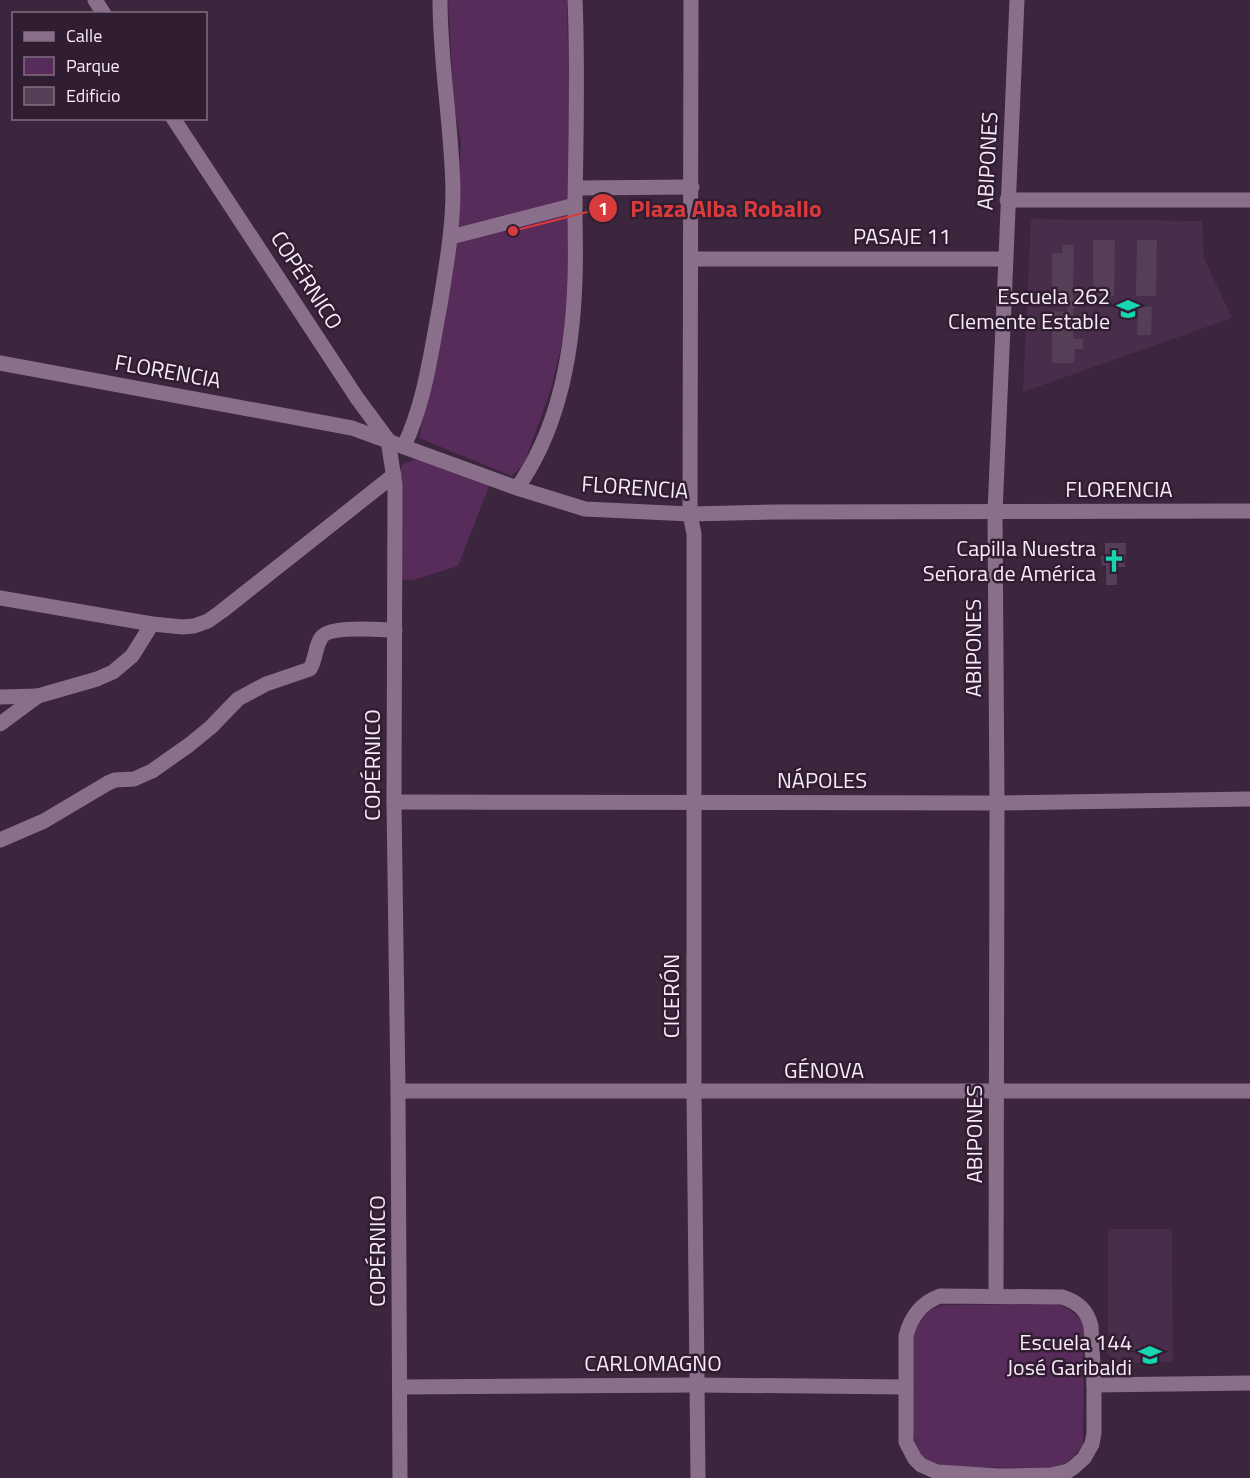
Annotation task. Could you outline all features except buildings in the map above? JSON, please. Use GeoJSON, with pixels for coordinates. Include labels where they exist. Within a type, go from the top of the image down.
{"type":"FeatureCollection","features":[{"type":"Feature","properties":{"kind":"street"},"geometry":{"type":"LineString","coordinates":[[404,446],[418,410],[430,357],[451,237],[453,193],[450,116],[443,64],[440,0]]}},
{"type":"Feature","properties":{"kind":"street"},"geometry":{"type":"LineString","coordinates":[[517,488],[542,445],[559,395],[573,311],[576,188],[575,0]]}},
{"type":"Feature","properties":{"kind":"street","name":"CICERÓN"},"geometry":{"type":"LineString","coordinates":[[691,0],[690,514],[694,534],[694,1092],[698,1478]]}},
{"type":"Feature","properties":{"kind":"street","name":"ABIPONES"},"geometry":{"type":"LineString","coordinates":[[996,1296],[995,513],[1004,259],[1017,0]]}},
{"type":"Feature","properties":{"kind":"street","name":"COPÉRNICO"},"geometry":{"type":"LineString","coordinates":[[174,120],[357,398],[388,440],[394,475],[394,802],[400,1478]]}},
{"type":"Feature","properties":{"kind":"street"},"geometry":{"type":"LineString","coordinates":[[576,188],[692,187]]}},
{"type":"Feature","properties":{"kind":"street"},"geometry":{"type":"LineString","coordinates":[[1007,200],[1250,200]]}},
{"type":"Feature","properties":{"kind":"street"},"geometry":{"type":"LineString","coordinates":[[451,237],[575,205]]}},
{"type":"Feature","properties":{"kind":"street","name":"PASAJE 11"},"geometry":{"type":"LineString","coordinates":[[691,259],[1004,259]]}},
{"type":"Feature","properties":{"kind":"street","name":"FLORENCIA"},"geometry":{"type":"LineString","coordinates":[[0,363],[352,428],[517,488],[585,509],[690,514],[1250,511]]}},
{"type":"Feature","properties":{"kind":"street"},"geometry":{"type":"LineString","coordinates":[[0,598],[152,624],[194,626],[208,621],[394,475]]}},
{"type":"Feature","properties":{"kind":"street"},"geometry":{"type":"LineString","coordinates":[[0,697],[38,696],[98,679],[113,672],[132,656],[152,624]]}},
{"type":"Feature","properties":{"kind":"street"},"geometry":{"type":"LineString","coordinates":[[0,840],[44,820],[108,783],[115,780],[134,779],[152,771],[189,745],[238,699],[266,684],[310,669],[325,633],[344,629],[395,630]]}},
{"type":"Feature","properties":{"kind":"street"},"geometry":{"type":"LineString","coordinates":[[0,724],[38,696]]}},
{"type":"Feature","properties":{"kind":"street","name":"NÁPOLES"},"geometry":{"type":"LineString","coordinates":[[394,802],[997,803],[1250,799]]}},
{"type":"Feature","properties":{"kind":"street","name":"GÉNOVA"},"geometry":{"type":"LineString","coordinates":[[398,1091],[1250,1091]]}},
{"type":"Feature","properties":{"kind":"street"},"geometry":{"type":"LineString","coordinates":[[940,1296],[996,1296],[1062,1297],[1073,1300],[1089,1316],[1095,1433],[1092,1444],[1080,1462],[1068,1471],[1052,1475],[999,1477],[937,1472],[916,1461],[906,1442],[906,1336],[908,1327],[918,1309],[940,1296]]}},
{"type":"Feature","properties":{"kind":"street"},"geometry":{"type":"LineString","coordinates":[[1094,1384],[1250,1383]]}},
{"type":"Feature","properties":{"kind":"street","name":"CARLOMAGNO"},"geometry":{"type":"LineString","coordinates":[[400,1387],[697,1385],[906,1387]]}},
{"type":"Feature","properties":{"kind":"shaded area","name":"Escuela 262 Clemente Estable"},"geometry":{"type":"Polygon","coordinates":[[[1031,219],[1202,221],[1204,258],[1232,318],[1023,392],[1031,219]]]}},
{"type":"Feature","properties":{"kind":"shaded area"},"geometry":{"type":"Polygon","coordinates":[[[1108,1229],[1172,1229],[1173,1362],[1119,1363],[1108,1354],[1108,1229]]]}},
{"type":"Feature","properties":{"kind":"green space"},"geometry":{"type":"Polygon","coordinates":[[[448,0],[567,0],[571,191],[569,288],[563,339],[551,389],[524,464],[512,476],[419,438],[456,248],[461,143],[454,106],[448,0]]]}},
{"type":"Feature","properties":{"kind":"green space"},"geometry":{"type":"Polygon","coordinates":[[[419,458],[489,486],[458,566],[413,580],[402,580],[398,474],[403,464],[419,458]]]}},
{"type":"Feature","properties":{"kind":"green space"},"geometry":{"type":"Polygon","coordinates":[[[1055,1304],[1079,1317],[1084,1325],[1083,1444],[1066,1463],[1051,1468],[938,1467],[932,1464],[917,1446],[913,1428],[913,1333],[920,1319],[928,1312],[943,1305],[1055,1304]]]}},
{"type":"Feature","properties":{"kind":"place","name":"Plaza Alba Roballo"},"geometry":{"type":"Point","coordinates":[513,231]}},
{"type":"Feature","properties":{"kind":"place","name":"Escuela 262 Clemente Estable"},"geometry":{"type":"Point","coordinates":[1128,309]}},
{"type":"Feature","properties":{"kind":"place","name":"Capilla Nuestra Señora de América"},"geometry":{"type":"Point","coordinates":[1114,561]}},
{"type":"Feature","properties":{"kind":"place","name":"Escuela 144 José Garibaldi"},"geometry":{"type":"Point","coordinates":[1150,1355]}}]}
